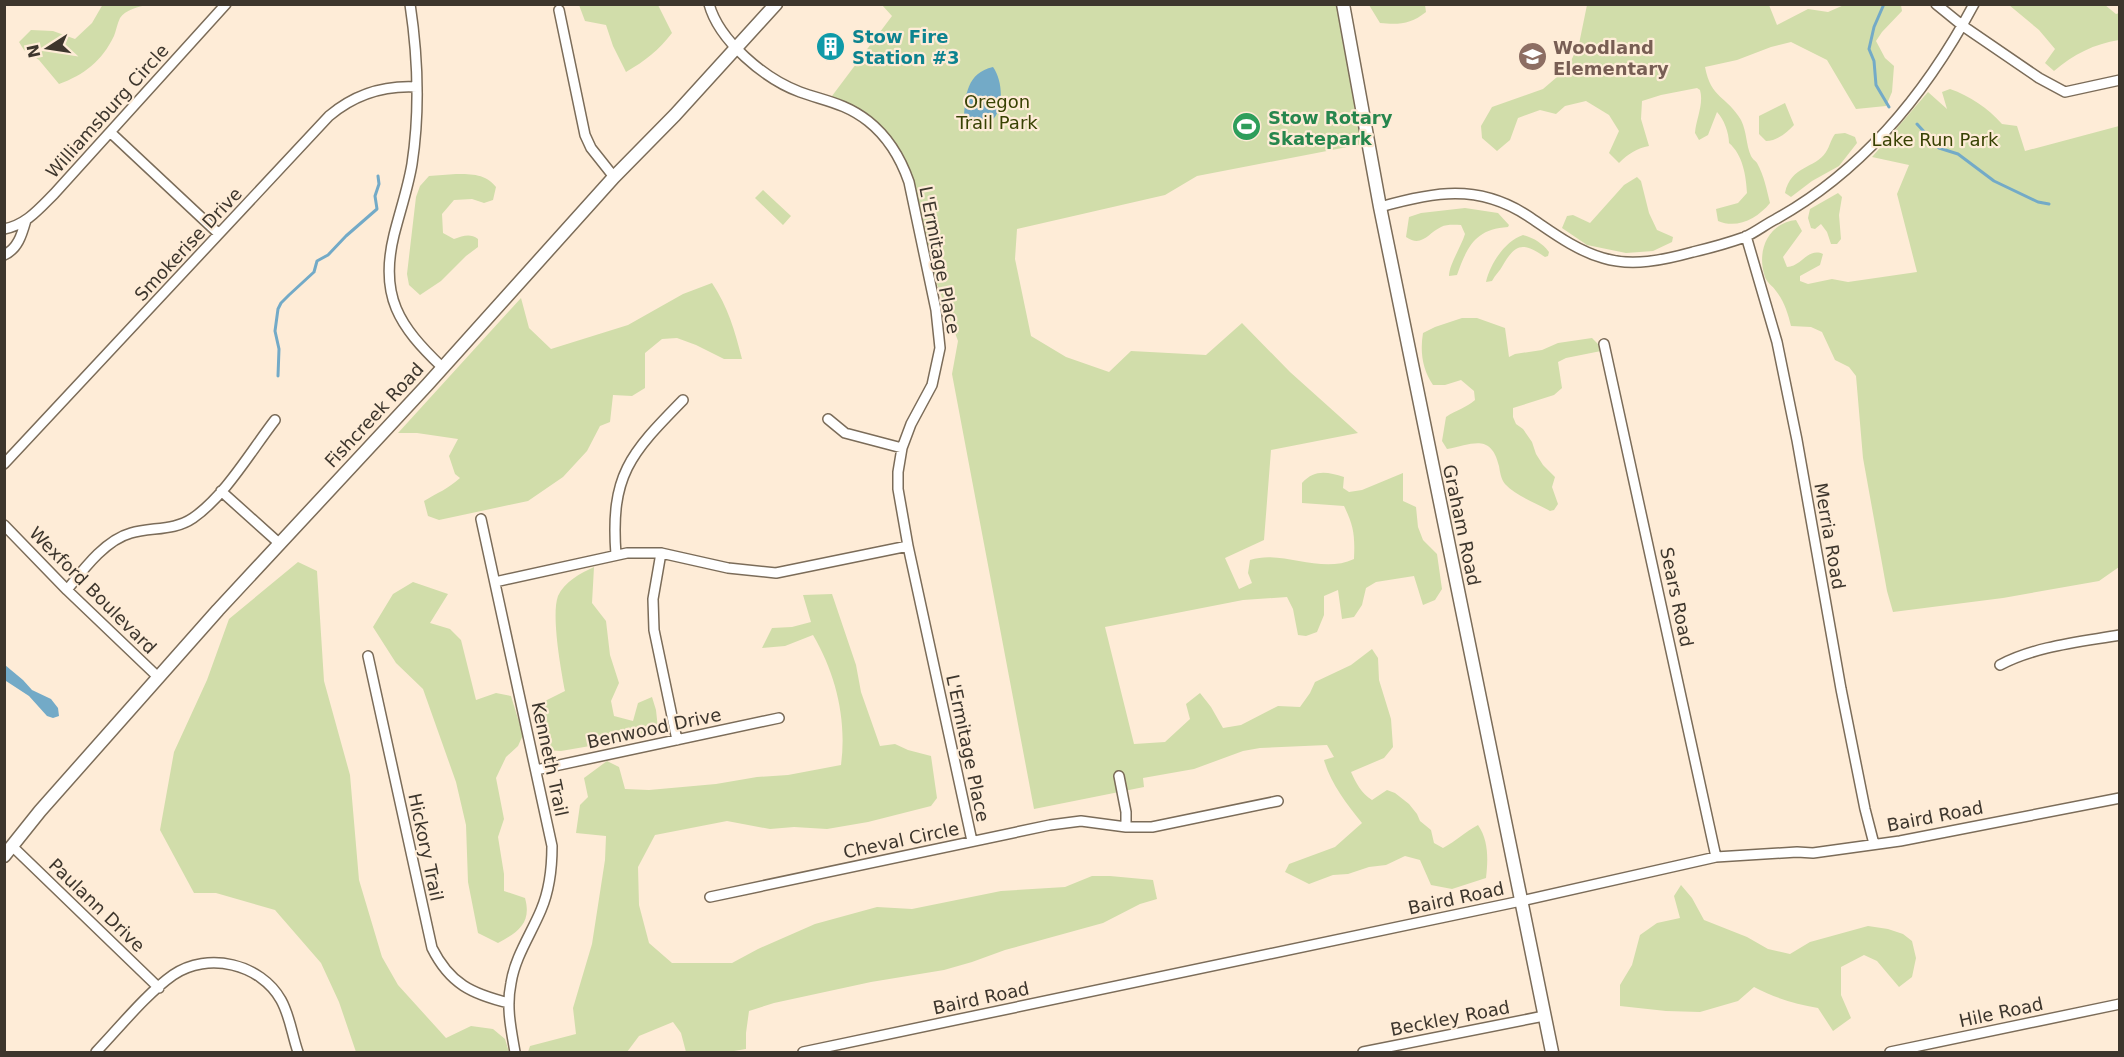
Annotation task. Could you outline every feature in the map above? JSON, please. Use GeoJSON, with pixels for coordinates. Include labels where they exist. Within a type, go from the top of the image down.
{"type":"FeatureCollection","features":[{"type":"Feature","properties":{"kind":"main road","name":"Fishcreek Road"},"geometry":{"type":"LineString","coordinates":[[4,856],[52,796],[158,677],[614,177],[776,4]]}},
{"type":"Feature","properties":{"kind":"main road","name":"Graham Road"},"geometry":{"type":"LineString","coordinates":[[1343,4],[1380,207],[1552,1053]]}},
{"type":"Feature","properties":{"kind":"street","name":"Williamsburg Circle"},"geometry":{"type":"LineString","coordinates":[[4,229],[26,220],[54,194],[226,4]]}},
{"type":"Feature","properties":{"kind":"street"},"geometry":{"type":"LineString","coordinates":[[410,4],[417,87],[417,116],[411,167],[394,235],[388,273],[394,304],[403,323],[420,346],[442,367]]}},
{"type":"Feature","properties":{"kind":"street","name":"L'Ermitage Place"},"geometry":{"type":"LineString","coordinates":[[709,4],[719,29],[766,74],[798,91],[836,102],[868,121],[885,140],[902,165],[911,193],[936,310],[939,359],[932,385],[911,424],[902,448],[898,489],[908,546],[972,841]]}},
{"type":"Feature","properties":{"kind":"street"},"geometry":{"type":"LineString","coordinates":[[1936,4],[1963,26],[2039,78],[2065,92],[2120,80]]}},
{"type":"Feature","properties":{"kind":"street"},"geometry":{"type":"LineString","coordinates":[[1380,207],[1441,193],[1474,194],[1518,210],[1562,240],[1583,251],[1614,261],[1635,262],[1676,257],[1746,236],[1799,206],[1866,154],[1913,100],[1963,26],[1974,4]]}},
{"type":"Feature","properties":{"kind":"street"},"geometry":{"type":"LineString","coordinates":[[559,10],[585,135],[591,148],[614,177]]}},
{"type":"Feature","properties":{"kind":"street","name":"Smokerise Drive"},"geometry":{"type":"LineString","coordinates":[[4,464],[305,140],[339,107],[371,91],[391,87],[417,87]]}},
{"type":"Feature","properties":{"kind":"street"},"geometry":{"type":"LineString","coordinates":[[110,132],[219,234]]}},
{"type":"Feature","properties":{"kind":"street"},"geometry":{"type":"LineString","coordinates":[[4,255],[16,246],[26,220]]}},
{"type":"Feature","properties":{"kind":"street","name":"Merria Road"},"geometry":{"type":"LineString","coordinates":[[1746,236],[1777,342],[1797,440],[1841,689],[1874,844]]}},
{"type":"Feature","properties":{"kind":"street","name":"Sears Road"},"geometry":{"type":"LineString","coordinates":[[1604,344],[1716,857]]}},
{"type":"Feature","properties":{"kind":"street"},"geometry":{"type":"LineString","coordinates":[[616,555],[615,508],[618,490],[626,469],[643,442],[683,400]]}},
{"type":"Feature","properties":{"kind":"street"},"geometry":{"type":"LineString","coordinates":[[828,419],[845,433],[902,448]]}},
{"type":"Feature","properties":{"kind":"street"},"geometry":{"type":"LineString","coordinates":[[67,590],[92,561],[124,535],[181,525],[199,513],[221,491],[275,420]]}},
{"type":"Feature","properties":{"kind":"street"},"geometry":{"type":"LineString","coordinates":[[221,491],[280,544]]}},
{"type":"Feature","properties":{"kind":"street","name":"Kenneth Trail"},"geometry":{"type":"LineString","coordinates":[[481,519],[552,846],[551,871],[542,909],[514,968],[511,981],[509,1003],[516,1053]]}},
{"type":"Feature","properties":{"kind":"street","name":"Wexford Boulevard"},"geometry":{"type":"LineString","coordinates":[[4,525],[67,590],[158,677]]}},
{"type":"Feature","properties":{"kind":"street"},"geometry":{"type":"LineString","coordinates":[[124,535],[133,542]]}},
{"type":"Feature","properties":{"kind":"street"},"geometry":{"type":"LineString","coordinates":[[495,582],[616,555],[640,552],[679,555],[728,568],[776,573],[908,546]]}},
{"type":"Feature","properties":{"kind":"street"},"geometry":{"type":"LineString","coordinates":[[661,553],[653,599],[654,630],[677,740]]}},
{"type":"Feature","properties":{"kind":"street"},"geometry":{"type":"LineString","coordinates":[[2000,665],[2032,652],[2120,635]]}},
{"type":"Feature","properties":{"kind":"street","name":"Hickory Trail"},"geometry":{"type":"LineString","coordinates":[[368,656],[432,948],[444,968],[457,982],[473,992],[509,1003]]}},
{"type":"Feature","properties":{"kind":"street","name":"Benwood Drive"},"geometry":{"type":"LineString","coordinates":[[536,770],[778,718]]}},
{"type":"Feature","properties":{"kind":"street"},"geometry":{"type":"LineString","coordinates":[[1119,776],[1126,812],[1126,827]]}},
{"type":"Feature","properties":{"kind":"street","name":"Baird Road"},"geometry":{"type":"LineString","coordinates":[[803,1053],[1521,901],[1716,857],[1813,853],[1900,841],[2120,798]]}},
{"type":"Feature","properties":{"kind":"street","name":"Cheval Circle"},"geometry":{"type":"LineString","coordinates":[[710,897],[1071,821],[1100,822],[1126,827],[1152,827],[1278,801]]}},
{"type":"Feature","properties":{"kind":"street","name":"Paulann Drive"},"geometry":{"type":"LineString","coordinates":[[12,846],[159,988]]}},
{"type":"Feature","properties":{"kind":"street"},"geometry":{"type":"LineString","coordinates":[[96,1053],[175,974],[204,963],[233,965],[250,971],[269,984],[281,999],[298,1053]]}},
{"type":"Feature","properties":{"kind":"street","name":"Hile Road"},"geometry":{"type":"LineString","coordinates":[[1890,1053],[1919,1050],[2120,1004]]}},
{"type":"Feature","properties":{"kind":"street","name":"Beckley Road"},"geometry":{"type":"LineString","coordinates":[[1363,1053],[1544,1016]]}},
{"type":"Feature","properties":{"kind":"green space"},"geometry":{"type":"Polygon","coordinates":[[[103,4],[149,5],[141,6],[122,15],[104,53],[91,66],[68,80],[59,84],[39,60],[24,50],[19,42],[31,30],[53,31],[75,39],[92,23],[103,4]]]}},
{"type":"Feature","properties":{"kind":"green space"},"geometry":{"type":"Polygon","coordinates":[[[579,5],[658,5],[672,33],[651,55],[626,72],[606,25],[585,21],[579,5]]]}},
{"type":"Feature","properties":{"kind":"green space","name":"Oregon Trail Park"},"geometry":{"type":"Polygon","coordinates":[[[882,5],[1337,5],[1363,144],[1197,176],[1165,195],[1017,229],[1015,259],[1031,336],[1066,357],[1109,372],[1131,351],[1206,355],[1242,323],[1290,372],[1358,433],[1271,450],[1264,540],[1225,558],[1239,589],[1252,583],[1248,573],[1250,560],[1275,557],[1328,564],[1354,559],[1353,531],[1344,506],[1302,503],[1302,483],[1312,475],[1322,473],[1344,477],[1343,488],[1349,492],[1362,490],[1403,473],[1403,501],[1416,507],[1418,527],[1423,540],[1437,554],[1442,589],[1435,600],[1423,605],[1414,576],[1376,582],[1366,588],[1362,605],[1354,617],[1342,619],[1338,590],[1324,596],[1324,615],[1317,632],[1306,636],[1298,635],[1293,609],[1287,597],[1243,600],[1105,627],[1134,744],[1165,742],[1190,719],[1186,704],[1200,693],[1223,728],[1241,725],[1278,706],[1300,707],[1315,682],[1351,665],[1372,649],[1378,658],[1379,680],[1391,719],[1393,747],[1384,758],[1351,772],[1362,791],[1372,800],[1387,790],[1409,804],[1420,821],[1431,830],[1434,843],[1443,848],[1478,825],[1486,844],[1486,878],[1452,889],[1431,885],[1420,860],[1405,856],[1386,865],[1333,875],[1309,884],[1285,872],[1289,864],[1335,847],[1362,823],[1345,801],[1331,777],[1324,760],[1334,757],[1327,745],[1243,751],[1194,769],[1143,778],[1144,787],[1034,809],[952,374],[958,341],[921,241],[909,182],[880,134],[829,100],[892,16],[882,5]]]}},
{"type":"Feature","properties":{"kind":"green space"},"geometry":{"type":"Polygon","coordinates":[[[1369,5],[1425,5],[1426,12],[1404,23],[1380,23],[1369,5]]]}},
{"type":"Feature","properties":{"kind":"green space"},"geometry":{"type":"Polygon","coordinates":[[[1587,5],[1769,5],[1777,25],[1808,9],[1828,12],[1844,5],[1901,5],[1902,11],[1876,41],[1885,58],[1894,66],[1892,92],[1886,106],[1856,109],[1827,60],[1791,42],[1737,60],[1705,67],[1715,92],[1741,120],[1749,152],[1762,173],[1770,203],[1753,218],[1739,223],[1725,223],[1718,221],[1716,209],[1738,203],[1747,193],[1745,173],[1738,153],[1729,143],[1724,122],[1717,112],[1708,135],[1699,140],[1695,133],[1701,101],[1700,90],[1697,88],[1642,101],[1641,119],[1649,146],[1633,152],[1619,163],[1609,153],[1619,131],[1609,115],[1586,101],[1565,106],[1556,114],[1540,110],[1518,118],[1510,140],[1497,151],[1482,138],[1481,126],[1492,107],[1543,89],[1570,63],[1579,44],[1587,5]]]}},
{"type":"Feature","properties":{"kind":"green space"},"geometry":{"type":"Polygon","coordinates":[[[2009,5],[2105,5],[2116,14],[2119,13],[2119,40],[2085,51],[2054,71],[2045,63],[2055,49],[2039,30],[2009,5]]]}},
{"type":"Feature","properties":{"kind":"green space","name":"Lake Run Park"},"geometry":{"type":"Polygon","coordinates":[[[1950,89],[1978,103],[2002,124],[2017,126],[2025,151],[2119,126],[2119,567],[2099,581],[2003,598],[1893,612],[1887,591],[1863,458],[1856,376],[1849,367],[1835,360],[1822,332],[1811,327],[1791,326],[1781,299],[1765,277],[1763,248],[1772,232],[1786,222],[1796,220],[1802,231],[1783,257],[1787,267],[1813,253],[1823,254],[1820,265],[1800,276],[1800,281],[1808,284],[1832,279],[1848,282],[1917,272],[1897,194],[1909,165],[1872,157],[1928,92],[1947,109],[1942,92],[1950,89]]]}},
{"type":"Feature","properties":{"kind":"green space"},"geometry":{"type":"Polygon","coordinates":[[[1785,103],[1794,125],[1774,140],[1766,141],[1759,134],[1759,116],[1785,103]]]}},
{"type":"Feature","properties":{"kind":"green space"},"geometry":{"type":"Polygon","coordinates":[[[1845,133],[1855,137],[1857,143],[1839,166],[1812,181],[1791,197],[1785,193],[1792,177],[1816,162],[1826,152],[1835,134],[1845,133]]]}},
{"type":"Feature","properties":{"kind":"green space"},"geometry":{"type":"Polygon","coordinates":[[[456,174],[488,179],[496,187],[493,200],[484,203],[472,199],[454,200],[442,214],[443,233],[454,239],[466,236],[475,237],[478,239],[478,247],[441,281],[420,295],[409,285],[407,274],[416,197],[420,186],[429,176],[456,174]]]}},
{"type":"Feature","properties":{"kind":"green space"},"geometry":{"type":"Polygon","coordinates":[[[1637,177],[1641,181],[1649,213],[1657,230],[1673,237],[1672,242],[1653,251],[1626,253],[1587,245],[1562,228],[1567,216],[1573,215],[1590,223],[1624,185],[1637,177]]]}},
{"type":"Feature","properties":{"kind":"green space"},"geometry":{"type":"Polygon","coordinates":[[[763,190],[791,216],[783,225],[755,198],[763,190]]]}},
{"type":"Feature","properties":{"kind":"green space"},"geometry":{"type":"Polygon","coordinates":[[[1838,193],[1842,197],[1839,215],[1841,239],[1837,244],[1831,244],[1821,224],[1815,229],[1811,228],[1808,218],[1810,209],[1838,193]]]}},
{"type":"Feature","properties":{"kind":"green space"},"geometry":{"type":"Polygon","coordinates":[[[1465,208],[1498,213],[1509,225],[1488,231],[1474,241],[1457,275],[1449,276],[1465,234],[1461,225],[1443,226],[1416,241],[1406,237],[1409,217],[1421,213],[1465,208]]]}},
{"type":"Feature","properties":{"kind":"green space"},"geometry":{"type":"Polygon","coordinates":[[[1523,235],[1541,243],[1549,252],[1548,256],[1545,257],[1525,247],[1516,249],[1492,281],[1486,282],[1499,254],[1510,242],[1523,235]]]}},
{"type":"Feature","properties":{"kind":"green space"},"geometry":{"type":"Polygon","coordinates":[[[712,283],[730,319],[742,359],[724,359],[677,338],[662,339],[645,353],[645,388],[632,396],[613,395],[610,422],[600,426],[587,451],[563,477],[528,501],[439,520],[428,516],[424,501],[460,478],[455,474],[449,456],[458,439],[417,433],[398,433],[521,298],[529,328],[551,349],[628,325],[683,294],[712,283]]]}},
{"type":"Feature","properties":{"kind":"green space"},"geometry":{"type":"Polygon","coordinates":[[[1462,318],[1477,318],[1505,328],[1509,357],[1542,350],[1558,343],[1592,338],[1598,344],[1601,351],[1566,358],[1558,362],[1562,388],[1554,395],[1513,408],[1516,424],[1523,429],[1543,465],[1555,477],[1552,487],[1558,504],[1554,510],[1550,511],[1526,499],[1505,484],[1496,456],[1486,445],[1473,443],[1447,449],[1442,441],[1446,417],[1475,400],[1474,391],[1461,380],[1445,385],[1433,385],[1426,373],[1423,360],[1423,333],[1462,318]]]}},
{"type":"Feature","properties":{"kind":"green space"},"geometry":{"type":"Polygon","coordinates":[[[298,562],[317,571],[324,681],[350,775],[359,880],[382,957],[398,985],[446,1038],[471,1026],[493,1029],[505,1039],[509,1052],[356,1052],[339,1002],[321,963],[275,910],[216,893],[194,893],[160,830],[174,752],[207,680],[229,619],[298,562]]]}},
{"type":"Feature","properties":{"kind":"green space"},"geometry":{"type":"Polygon","coordinates":[[[594,567],[592,603],[606,621],[610,655],[619,683],[611,701],[614,716],[633,721],[638,703],[652,697],[658,729],[648,736],[561,751],[545,750],[538,713],[543,702],[565,691],[556,629],[558,596],[569,582],[594,567]]]}},
{"type":"Feature","properties":{"kind":"green space"},"geometry":{"type":"Polygon","coordinates":[[[413,582],[448,594],[430,623],[450,629],[461,640],[476,700],[496,693],[511,696],[523,735],[518,746],[506,757],[496,778],[504,819],[498,837],[504,874],[504,891],[525,898],[527,914],[517,931],[498,943],[478,933],[468,882],[466,825],[456,782],[423,689],[396,663],[373,627],[393,594],[413,582]]]}},
{"type":"Feature","properties":{"kind":"green space"},"geometry":{"type":"Polygon","coordinates":[[[832,594],[856,665],[861,692],[880,746],[895,744],[931,756],[937,798],[931,806],[868,822],[827,829],[794,827],[770,829],[727,821],[655,835],[638,867],[639,905],[649,943],[672,963],[732,963],[815,924],[877,907],[912,909],[1001,891],[1065,887],[1092,876],[1153,880],[1157,899],[1140,904],[1103,923],[1005,950],[944,970],[871,982],[774,1003],[749,1011],[746,1049],[728,1052],[686,1052],[681,1033],[673,1022],[639,1036],[627,1052],[528,1052],[530,1046],[576,1034],[573,1008],[592,944],[605,860],[606,836],[576,833],[580,805],[588,797],[584,778],[607,761],[619,767],[625,789],[649,790],[788,775],[841,765],[842,731],[838,698],[828,665],[813,635],[785,646],[762,648],[772,628],[792,627],[811,622],[803,595],[832,594]]]}},
{"type":"Feature","properties":{"kind":"green space"},"geometry":{"type":"Polygon","coordinates":[[[1681,885],[1692,898],[1704,920],[1747,937],[1768,949],[1790,954],[1810,942],[1868,926],[1903,934],[1912,941],[1916,958],[1912,977],[1899,987],[1877,961],[1864,955],[1841,967],[1841,995],[1851,1018],[1833,1031],[1818,1008],[1785,1000],[1754,987],[1738,1001],[1700,1012],[1620,1006],[1620,985],[1632,965],[1640,935],[1657,923],[1680,918],[1674,896],[1681,885]]]}},
{"type":"Feature","properties":{"kind":"water"},"geometry":{"type":"Polygon","coordinates":[[[993,67],[1000,88],[1001,99],[998,110],[994,119],[986,124],[977,124],[964,118],[967,93],[978,74],[993,67]]]}},
{"type":"Feature","properties":{"kind":"water"},"geometry":{"type":"Polygon","coordinates":[[[5,665],[32,690],[51,699],[58,708],[59,716],[53,718],[47,716],[29,696],[6,681],[5,665]]]}},
{"type":"Feature","properties":{"kind":"waterway"},"geometry":{"type":"LineString","coordinates":[[1884,4],[1874,27],[1869,49],[1874,61],[1876,85],[1889,107]]}},
{"type":"Feature","properties":{"kind":"waterway"},"geometry":{"type":"LineString","coordinates":[[1917,124],[1939,148],[1958,154],[1994,181],[2038,202],[2049,204]]}},
{"type":"Feature","properties":{"kind":"waterway"},"geometry":{"type":"LineString","coordinates":[[278,376],[279,349],[275,331],[278,309],[281,303],[314,272],[317,261],[328,255],[377,209],[375,196],[379,184],[378,176]]}},
{"type":"Feature","properties":{"kind":"place","name":"Stow Fire Station #3"},"geometry":{"type":"Point","coordinates":[831,46]}},
{"type":"Feature","properties":{"kind":"place","name":"Woodland Elementary"},"geometry":{"type":"Point","coordinates":[1532,57]}},
{"type":"Feature","properties":{"kind":"place","name":"Stow Rotary Skatepark"},"geometry":{"type":"Point","coordinates":[1247,127]}}]}
